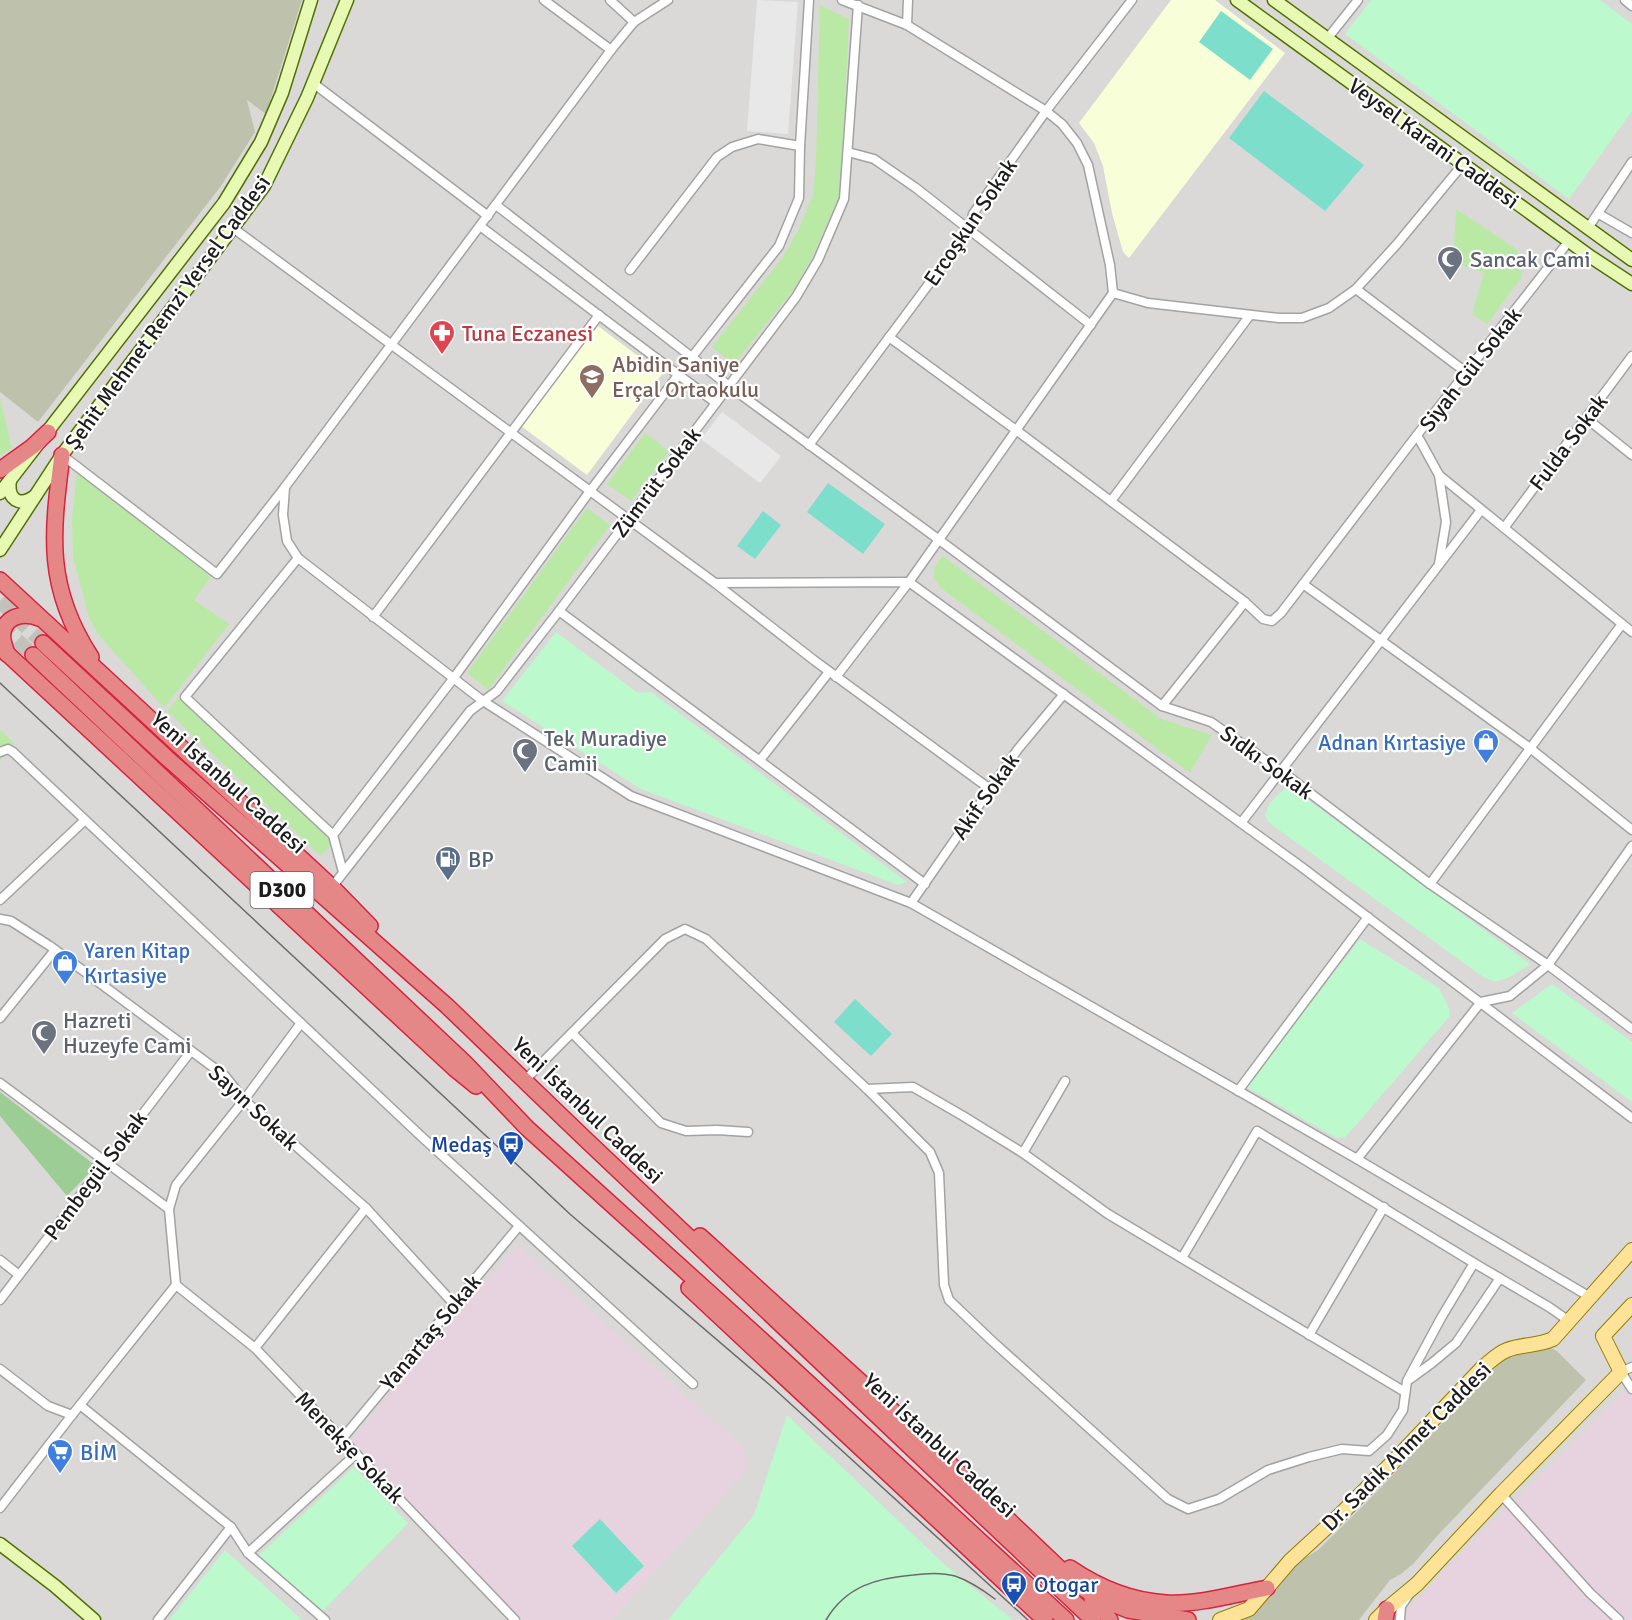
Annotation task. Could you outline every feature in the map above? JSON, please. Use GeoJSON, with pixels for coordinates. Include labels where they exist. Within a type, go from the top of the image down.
{"type":"FeatureCollection","features":[{"type":"Feature","properties":{"kind":"highway"},"geometry":{"type":"LineString","coordinates":[[5,475],[19,457],[48,432]]}},
{"type":"Feature","properties":{"kind":"highway"},"geometry":{"type":"LineString","coordinates":[[62,455],[54,521],[57,574],[71,621],[102,675]]}},
{"type":"Feature","properties":{"kind":"highway"},"geometry":{"type":"LineString","coordinates":[[0,580],[332,887],[447,1006]]}},
{"type":"Feature","properties":{"kind":"highway"},"geometry":{"type":"LineString","coordinates":[[42,619],[26,614],[9,621],[3,633],[2,654],[38,682],[455,1069],[527,1128]]}},
{"type":"Feature","properties":{"kind":"highway","name":"Yeni İstanbul Caddesi"},"geometry":{"type":"LineString","coordinates":[[43,643],[176,765],[447,1006],[1093,1620]]}},
{"type":"Feature","properties":{"kind":"highway","name":"Yeni İstanbul Caddesi"},"geometry":{"type":"LineString","coordinates":[[33,655],[465,1063],[527,1128],[1066,1620]]}},
{"type":"Feature","properties":{"kind":"highway"},"geometry":{"type":"LineString","coordinates":[[660,1210],[684,1223],[717,1250],[1024,1534],[1104,1611],[1110,1620]]}},
{"type":"Feature","properties":{"kind":"highway"},"geometry":{"type":"LineString","coordinates":[[638,1229],[657,1255],[703,1302],[1046,1620]]}},
{"type":"Feature","properties":{"kind":"highway"},"geometry":{"type":"LineString","coordinates":[[1024,1534],[1099,1585],[1150,1601],[1184,1602],[1268,1588]]}},
{"type":"Feature","properties":{"kind":"highway"},"geometry":{"type":"LineString","coordinates":[[1076,1584],[1099,1598],[1128,1610],[1188,1620]]}},
{"type":"Feature","properties":{"kind":"main road","name":"Şehit Mehmet Remzi Yersel Caddesi"},"geometry":{"type":"LineString","coordinates":[[48,432],[224,203],[261,142],[282,93],[311,0]]}},
{"type":"Feature","properties":{"kind":"main road","name":"Şehit Mehmet Remzi Yersel Caddesi"},"geometry":{"type":"LineString","coordinates":[[0,550],[102,399],[264,186],[313,83],[347,0]]}},
{"type":"Feature","properties":{"kind":"main road","name":"Veysel Karani Caddesi"},"geometry":{"type":"LineString","coordinates":[[1237,0],[1569,241],[1632,284]]}},
{"type":"Feature","properties":{"kind":"main road","name":"Veysel Karani Caddesi"},"geometry":{"type":"LineString","coordinates":[[1274,0],[1632,260]]}},
{"type":"Feature","properties":{"kind":"main road"},"geometry":{"type":"LineString","coordinates":[[0,493],[5,475]]}},
{"type":"Feature","properties":{"kind":"main road"},"geometry":{"type":"LineString","coordinates":[[5,475],[10,495],[19,502],[30,500],[37,495]]}},
{"type":"Feature","properties":{"kind":"main road","name":"Dr. Sadık Ahmet Caddesi"},"geometry":{"type":"LineString","coordinates":[[1220,1620],[1248,1610],[1290,1561],[1394,1461],[1483,1367],[1509,1349],[1544,1344],[1553,1339],[1632,1251]]}},
{"type":"Feature","properties":{"kind":"main road"},"geometry":{"type":"LineString","coordinates":[[1383,1616],[1626,1370],[1603,1336],[1632,1305]]}},
{"type":"Feature","properties":{"kind":"main road"},"geometry":{"type":"LineString","coordinates":[[0,1545],[55,1586],[94,1620]]}},
{"type":"Feature","properties":{"kind":"street"},"geometry":{"type":"LineString","coordinates":[[544,0],[611,50]]}},
{"type":"Feature","properties":{"kind":"street"},"geometry":{"type":"LineString","coordinates":[[610,0],[634,22]]}},
{"type":"Feature","properties":{"kind":"street"},"geometry":{"type":"LineString","coordinates":[[62,455],[217,574],[285,487],[611,50],[634,22],[668,0]]}},
{"type":"Feature","properties":{"kind":"street","name":"Zümrüt Sokak"},"geometry":{"type":"LineString","coordinates":[[333,835],[453,679],[590,491],[779,246],[799,198],[809,0]]}},
{"type":"Feature","properties":{"kind":"street"},"geometry":{"type":"LineString","coordinates":[[760,760],[909,582],[1113,293],[1110,265],[1088,165],[1077,142],[1062,124],[1046,111],[907,25],[842,0]]}},
{"type":"Feature","properties":{"kind":"street"},"geometry":{"type":"LineString","coordinates":[[907,25],[908,0]]}},
{"type":"Feature","properties":{"kind":"street","name":"Ercoşkun Sokak"},"geometry":{"type":"LineString","coordinates":[[809,445],[969,230],[973,214],[1046,111],[1132,0]]}},
{"type":"Feature","properties":{"kind":"street"},"geometry":{"type":"LineString","coordinates":[[1327,39],[1358,0]]}},
{"type":"Feature","properties":{"kind":"street"},"geometry":{"type":"LineString","coordinates":[[1625,0],[1632,6]]}},
{"type":"Feature","properties":{"kind":"street","name":"Zümrüt Sokak"},"geometry":{"type":"LineString","coordinates":[[332,887],[470,711],[497,691],[796,297],[818,260],[844,199],[858,5]]}},
{"type":"Feature","properties":{"kind":"street"},"geometry":{"type":"LineString","coordinates":[[313,83],[488,216]]}},
{"type":"Feature","properties":{"kind":"street"},"geometry":{"type":"LineString","coordinates":[[630,270],[717,157],[732,147],[758,139],[800,146]]}},
{"type":"Feature","properties":{"kind":"street"},"geometry":{"type":"LineString","coordinates":[[848,152],[874,159],[916,188],[1092,325]]}},
{"type":"Feature","properties":{"kind":"street"},"geometry":{"type":"LineString","coordinates":[[1588,228],[1632,162]]}},
{"type":"Feature","properties":{"kind":"street"},"geometry":{"type":"LineString","coordinates":[[1113,293],[1148,303],[1279,318],[1302,318],[1329,308],[1356,289],[1397,244],[1463,164]]}},
{"type":"Feature","properties":{"kind":"street","name":"Sıdkı Sokak"},"geometry":{"type":"LineString","coordinates":[[496,205],[729,386],[1162,706],[1211,722],[1281,771],[1430,884],[1548,965],[1632,1029]]}},
{"type":"Feature","properties":{"kind":"street"},"geometry":{"type":"LineString","coordinates":[[1599,214],[1632,233]]}},
{"type":"Feature","properties":{"kind":"street"},"geometry":{"type":"LineString","coordinates":[[480,226],[717,403]]}},
{"type":"Feature","properties":{"kind":"street"},"geometry":{"type":"LineString","coordinates":[[233,228],[990,789]]}},
{"type":"Feature","properties":{"kind":"street","name":"Siyah Gül Sokak"},"geometry":{"type":"LineString","coordinates":[[1569,241],[1417,435],[1439,475],[1632,632]]}},
{"type":"Feature","properties":{"kind":"street"},"geometry":{"type":"LineString","coordinates":[[1356,289],[1467,373]]}},
{"type":"Feature","properties":{"kind":"street"},"geometry":{"type":"LineString","coordinates":[[373,617],[599,315]]}},
{"type":"Feature","properties":{"kind":"street"},"geometry":{"type":"LineString","coordinates":[[1111,501],[1250,315]]}},
{"type":"Feature","properties":{"kind":"street"},"geometry":{"type":"LineString","coordinates":[[889,338],[1111,501],[1245,602],[1263,619],[1272,621],[1281,613],[1417,435]]}},
{"type":"Feature","properties":{"kind":"street","name":"Fulda Sokak"},"geometry":{"type":"LineString","coordinates":[[1504,528],[1632,356]]}},
{"type":"Feature","properties":{"kind":"street"},"geometry":{"type":"LineString","coordinates":[[1586,418],[1632,455]]}},
{"type":"Feature","properties":{"kind":"street"},"geometry":{"type":"LineString","coordinates":[[1439,475],[1446,522],[1439,565]]}},
{"type":"Feature","properties":{"kind":"street"},"geometry":{"type":"LineString","coordinates":[[285,487],[283,515],[287,541],[298,558],[483,701],[630,796],[911,903],[1358,1159],[1590,1297]]}},
{"type":"Feature","properties":{"kind":"street"},"geometry":{"type":"LineString","coordinates":[[1241,823],[1481,510]]}},
{"type":"Feature","properties":{"kind":"street"},"geometry":{"type":"LineString","coordinates":[[298,558],[185,697],[333,835],[343,872]]}},
{"type":"Feature","properties":{"kind":"street"},"geometry":{"type":"LineString","coordinates":[[715,583],[909,582],[1368,917],[1632,1118]]}},
{"type":"Feature","properties":{"kind":"street"},"geometry":{"type":"LineString","coordinates":[[1303,584],[1530,748],[1632,830]]}},
{"type":"Feature","properties":{"kind":"street"},"geometry":{"type":"LineString","coordinates":[[1162,706],[1245,602]]}},
{"type":"Feature","properties":{"kind":"street"},"geometry":{"type":"LineString","coordinates":[[559,611],[924,884]]}},
{"type":"Feature","properties":{"kind":"street"},"geometry":{"type":"LineString","coordinates":[[1430,884],[1622,624]]}},
{"type":"Feature","properties":{"kind":"street","name":"Akif Sokak"},"geometry":{"type":"LineString","coordinates":[[911,903],[1018,749],[1064,694]]}},
{"type":"Feature","properties":{"kind":"street"},"geometry":{"type":"LineString","coordinates":[[0,752],[8,749],[13,752],[423,1138],[693,1384]]}},
{"type":"Feature","properties":{"kind":"street"},"geometry":{"type":"LineString","coordinates":[[0,900],[85,820]]}},
{"type":"Feature","properties":{"kind":"street"},"geometry":{"type":"LineString","coordinates":[[1358,1159],[1481,1002],[1510,996],[1548,965],[1632,846]]}},
{"type":"Feature","properties":{"kind":"street"},"geometry":{"type":"LineString","coordinates":[[1238,1091],[1368,917]]}},
{"type":"Feature","properties":{"kind":"street","name":"Sayın Sokak"},"geometry":{"type":"LineString","coordinates":[[0,919],[11,921],[55,950],[225,1076],[244,1100],[366,1208],[454,1304]]}},
{"type":"Feature","properties":{"kind":"street"},"geometry":{"type":"LineString","coordinates":[[524,1081],[665,939],[685,930],[706,939],[867,1089],[930,1152],[939,1173],[944,1285],[949,1300],[1168,1499],[1188,1509],[1219,1499],[1268,1470],[1342,1449],[1369,1451],[1387,1435],[1403,1410],[1407,1381],[1440,1318],[1474,1263]]}},
{"type":"Feature","properties":{"kind":"street"},"geometry":{"type":"LineString","coordinates":[[0,1018],[55,950]]}},
{"type":"Feature","properties":{"kind":"street"},"geometry":{"type":"LineString","coordinates":[[0,1508],[176,1285],[169,1209],[176,1185],[302,1023]]}},
{"type":"Feature","properties":{"kind":"street"},"geometry":{"type":"LineString","coordinates":[[572,1033],[661,1123],[686,1131],[748,1132]]}},
{"type":"Feature","properties":{"kind":"street","name":"Pembegül Sokak"},"geometry":{"type":"LineString","coordinates":[[0,1300],[191,1051]]}},
{"type":"Feature","properties":{"kind":"street"},"geometry":{"type":"LineString","coordinates":[[1023,1152],[1065,1081]]}},
{"type":"Feature","properties":{"kind":"street"},"geometry":{"type":"LineString","coordinates":[[0,1083],[169,1209]]}},
{"type":"Feature","properties":{"kind":"street"},"geometry":{"type":"LineString","coordinates":[[867,1089],[913,1088],[963,1116],[1023,1152],[1108,1214],[1405,1392]]}},
{"type":"Feature","properties":{"kind":"street"},"geometry":{"type":"LineString","coordinates":[[1182,1258],[1257,1131],[1569,1321]]}},
{"type":"Feature","properties":{"kind":"street"},"geometry":{"type":"LineString","coordinates":[[1309,1335],[1384,1207]]}},
{"type":"Feature","properties":{"kind":"street"},"geometry":{"type":"LineString","coordinates":[[255,1348],[366,1208]]}},
{"type":"Feature","properties":{"kind":"street","name":"Yanartaş Sokak"},"geometry":{"type":"LineString","coordinates":[[342,1439],[519,1226]]}},
{"type":"Feature","properties":{"kind":"street"},"geometry":{"type":"LineString","coordinates":[[0,1260],[19,1275]]}},
{"type":"Feature","properties":{"kind":"street"},"geometry":{"type":"LineString","coordinates":[[1407,1381],[1456,1342],[1500,1278]]}},
{"type":"Feature","properties":{"kind":"street","name":"Menekşe Sokak"},"geometry":{"type":"LineString","coordinates":[[176,1285],[255,1348],[515,1620]]}},
{"type":"Feature","properties":{"kind":"street"},"geometry":{"type":"LineString","coordinates":[[0,1369],[48,1406],[72,1415]]}},
{"type":"Feature","properties":{"kind":"street"},"geometry":{"type":"LineString","coordinates":[[1626,1370],[1632,1389]]}},
{"type":"Feature","properties":{"kind":"street"},"geometry":{"type":"LineString","coordinates":[[80,1405],[231,1527],[248,1553],[325,1620]]}},
{"type":"Feature","properties":{"kind":"street"},"geometry":{"type":"LineString","coordinates":[[248,1553],[356,1454]]}},
{"type":"Feature","properties":{"kind":"street"},"geometry":{"type":"LineString","coordinates":[[1501,1494],[1590,1593],[1620,1620]]}},
{"type":"Feature","properties":{"kind":"street"},"geometry":{"type":"LineString","coordinates":[[158,1620],[231,1527]]}},
{"type":"Feature","properties":{"kind":"street"},"geometry":{"type":"LineString","coordinates":[[1400,1620],[1401,1606],[1417,1584]]}},
{"type":"Feature","properties":{"kind":"shaded area"},"geometry":{"type":"Polygon","coordinates":[[[0,0],[1632,0],[1632,1620],[0,1620],[0,0]]]}},
{"type":"Feature","properties":{"kind":"shaded area"},"geometry":{"type":"Polygon","coordinates":[[[0,0],[302,0],[266,114],[247,100],[255,132],[221,186],[38,422],[0,392],[0,0]]]}},
{"type":"Feature","properties":{"kind":"shaded area"},"geometry":{"type":"Polygon","coordinates":[[[757,0],[798,2],[788,134],[747,131],[757,0]]]}},
{"type":"Feature","properties":{"kind":"shaded area"},"geometry":{"type":"Polygon","coordinates":[[[1171,0],[1215,0],[1285,53],[1129,258],[1123,252],[1112,213],[1103,166],[1094,143],[1079,123],[1171,0]]]}},
{"type":"Feature","properties":{"kind":"shaded area"},"geometry":{"type":"Polygon","coordinates":[[[1371,0],[1600,0],[1632,24],[1632,111],[1569,199],[1345,34],[1371,0]]]}},
{"type":"Feature","properties":{"kind":"shaded area"},"geometry":{"type":"Polygon","coordinates":[[[1221,11],[1273,49],[1250,80],[1199,42],[1221,11]]]}},
{"type":"Feature","properties":{"kind":"shaded area"},"geometry":{"type":"Polygon","coordinates":[[[1264,91],[1364,165],[1325,211],[1229,138],[1264,91]]]}},
{"type":"Feature","properties":{"kind":"shaded area","name":"Abidin Saniye Erçal Ortaokulu"},"geometry":{"type":"Polygon","coordinates":[[[598,326],[662,374],[587,475],[521,426],[598,326]]]}},
{"type":"Feature","properties":{"kind":"shaded area"},"geometry":{"type":"Polygon","coordinates":[[[722,412],[781,456],[760,483],[701,439],[722,412]]]}},
{"type":"Feature","properties":{"kind":"shaded area"},"geometry":{"type":"Polygon","coordinates":[[[828,483],[885,524],[863,554],[807,512],[828,483]]]}},
{"type":"Feature","properties":{"kind":"shaded area"},"geometry":{"type":"Polygon","coordinates":[[[763,511],[781,525],[755,559],[737,546],[763,511]]]}},
{"type":"Feature","properties":{"kind":"shaded area"},"geometry":{"type":"Polygon","coordinates":[[[556,632],[638,693],[651,692],[907,882],[898,885],[641,789],[502,701],[556,632]]]}},
{"type":"Feature","properties":{"kind":"shaded area"},"geometry":{"type":"Polygon","coordinates":[[[1288,785],[1530,964],[1510,977],[1495,982],[1482,976],[1268,822],[1265,814],[1270,803],[1288,785]]]}},
{"type":"Feature","properties":{"kind":"shaded area"},"geometry":{"type":"Polygon","coordinates":[[[1360,939],[1439,988],[1450,1010],[1449,1017],[1357,1124],[1345,1137],[1337,1138],[1246,1087],[1360,939]]]}},
{"type":"Feature","properties":{"kind":"shaded area"},"geometry":{"type":"Polygon","coordinates":[[[1552,984],[1632,1042],[1632,1102],[1512,1013],[1552,984]]]}},
{"type":"Feature","properties":{"kind":"shaded area"},"geometry":{"type":"Polygon","coordinates":[[[855,999],[892,1034],[871,1056],[834,1022],[855,999]]]}},
{"type":"Feature","properties":{"kind":"shaded area"},"geometry":{"type":"Polygon","coordinates":[[[517,1245],[745,1449],[745,1471],[612,1620],[523,1620],[350,1442],[517,1245]]]}},
{"type":"Feature","properties":{"kind":"shaded area"},"geometry":{"type":"Polygon","coordinates":[[[1551,1348],[1557,1351],[1586,1380],[1413,1564],[1390,1580],[1359,1620],[1244,1620],[1294,1565],[1318,1550],[1366,1503],[1509,1353],[1551,1348]]]}},
{"type":"Feature","properties":{"kind":"shaded area"},"geometry":{"type":"Polygon","coordinates":[[[1632,1385],[1632,1620],[1399,1620],[1476,1538],[1632,1385]]]}},
{"type":"Feature","properties":{"kind":"shaded area"},"geometry":{"type":"Polygon","coordinates":[[[787,1415],[944,1564],[1013,1620],[668,1620],[754,1515],[787,1415]]]}},
{"type":"Feature","properties":{"kind":"shaded area"},"geometry":{"type":"Polygon","coordinates":[[[354,1467],[408,1523],[321,1613],[258,1556],[354,1467]]]}},
{"type":"Feature","properties":{"kind":"shaded area"},"geometry":{"type":"Polygon","coordinates":[[[600,1519],[644,1566],[616,1593],[572,1546],[600,1519]]]}},
{"type":"Feature","properties":{"kind":"shaded area"},"geometry":{"type":"Polygon","coordinates":[[[225,1550],[302,1620],[169,1620],[225,1550]]]}},
{"type":"Feature","properties":{"kind":"green space"},"geometry":{"type":"Polygon","coordinates":[[[820,5],[849,19],[841,192],[813,256],[794,289],[734,364],[712,347],[783,257],[799,229],[813,195],[820,5]]]}},
{"type":"Feature","properties":{"kind":"green space"},"geometry":{"type":"Polygon","coordinates":[[[1456,209],[1515,248],[1523,261],[1521,278],[1487,324],[1472,314],[1484,273],[1453,262],[1456,209]]]}},
{"type":"Feature","properties":{"kind":"green space"},"geometry":{"type":"Polygon","coordinates":[[[0,398],[12,448],[0,456],[0,398]]]}},
{"type":"Feature","properties":{"kind":"green space"},"geometry":{"type":"Polygon","coordinates":[[[645,433],[669,451],[631,501],[607,484],[645,433]]]}},
{"type":"Feature","properties":{"kind":"green space"},"geometry":{"type":"Polygon","coordinates":[[[77,473],[211,576],[194,600],[229,624],[164,708],[97,633],[89,617],[73,557],[72,517],[77,473]]]}},
{"type":"Feature","properties":{"kind":"green space"},"geometry":{"type":"Polygon","coordinates":[[[587,508],[610,525],[488,690],[467,673],[587,508]]]}},
{"type":"Feature","properties":{"kind":"green space"},"geometry":{"type":"Polygon","coordinates":[[[943,556],[1161,719],[1212,735],[1190,773],[941,588],[934,578],[934,568],[943,556]]]}},
{"type":"Feature","properties":{"kind":"green space"},"geometry":{"type":"Polygon","coordinates":[[[179,697],[334,842],[321,856],[167,711],[179,697]]]}},
{"type":"Feature","properties":{"kind":"green space"},"geometry":{"type":"Polygon","coordinates":[[[0,730],[14,743],[0,761],[0,730]]]}},
{"type":"Feature","properties":{"kind":"green space"},"geometry":{"type":"Polygon","coordinates":[[[0,1092],[96,1166],[67,1196],[0,1116],[0,1092]]]}},
{"type":"Feature","properties":{"kind":"tunnel"},"geometry":{"type":"LineString","coordinates":[[0,601],[43,643]]}},
{"type":"Feature","properties":{"kind":"tunnel"},"geometry":{"type":"LineString","coordinates":[[0,625],[33,655]]}},
{"type":"Feature","properties":{"kind":"tram line"},"geometry":{"type":"LineString","coordinates":[[0,683],[571,1215],[771,1386],[1028,1620]]}},
{"type":"Feature","properties":{"kind":"tram line"},"geometry":{"type":"LineString","coordinates":[[826,1620],[834,1608],[853,1592],[875,1582],[900,1576],[929,1573],[950,1575],[971,1583],[995,1599]]}},
{"type":"Feature","properties":{"kind":"place","name":"Sancak Cami"},"geometry":{"type":"Point","coordinates":[1450,282]}},
{"type":"Feature","properties":{"kind":"place","name":"Tuna Eczanesi"},"geometry":{"type":"Point","coordinates":[442,356]}},
{"type":"Feature","properties":{"kind":"place","name":"Abidin Saniye Erçal Ortaokulu"},"geometry":{"type":"Point","coordinates":[592,400]}},
{"type":"Feature","properties":{"kind":"place","name":"Adnan Kırtasiye"},"geometry":{"type":"Point","coordinates":[1486,765]}},
{"type":"Feature","properties":{"kind":"place","name":"Tek Muradiye Camii"},"geometry":{"type":"Point","coordinates":[525,774]}},
{"type":"Feature","properties":{"kind":"place","name":"BP"},"geometry":{"type":"Point","coordinates":[448,882]}},
{"type":"Feature","properties":{"kind":"place","name":"Yaren Kitap Kırtasiye"},"geometry":{"type":"Point","coordinates":[65,986]}},
{"type":"Feature","properties":{"kind":"place","name":"Hazreti Huzeyfe Cami"},"geometry":{"type":"Point","coordinates":[44,1056]}},
{"type":"Feature","properties":{"kind":"place","name":"Medaş"},"geometry":{"type":"Point","coordinates":[511,1167]}},
{"type":"Feature","properties":{"kind":"place","name":"BİM"},"geometry":{"type":"Point","coordinates":[60,1475]}},
{"type":"Feature","properties":{"kind":"place","name":"Otogar"},"geometry":{"type":"Point","coordinates":[1014,1607]}}]}
